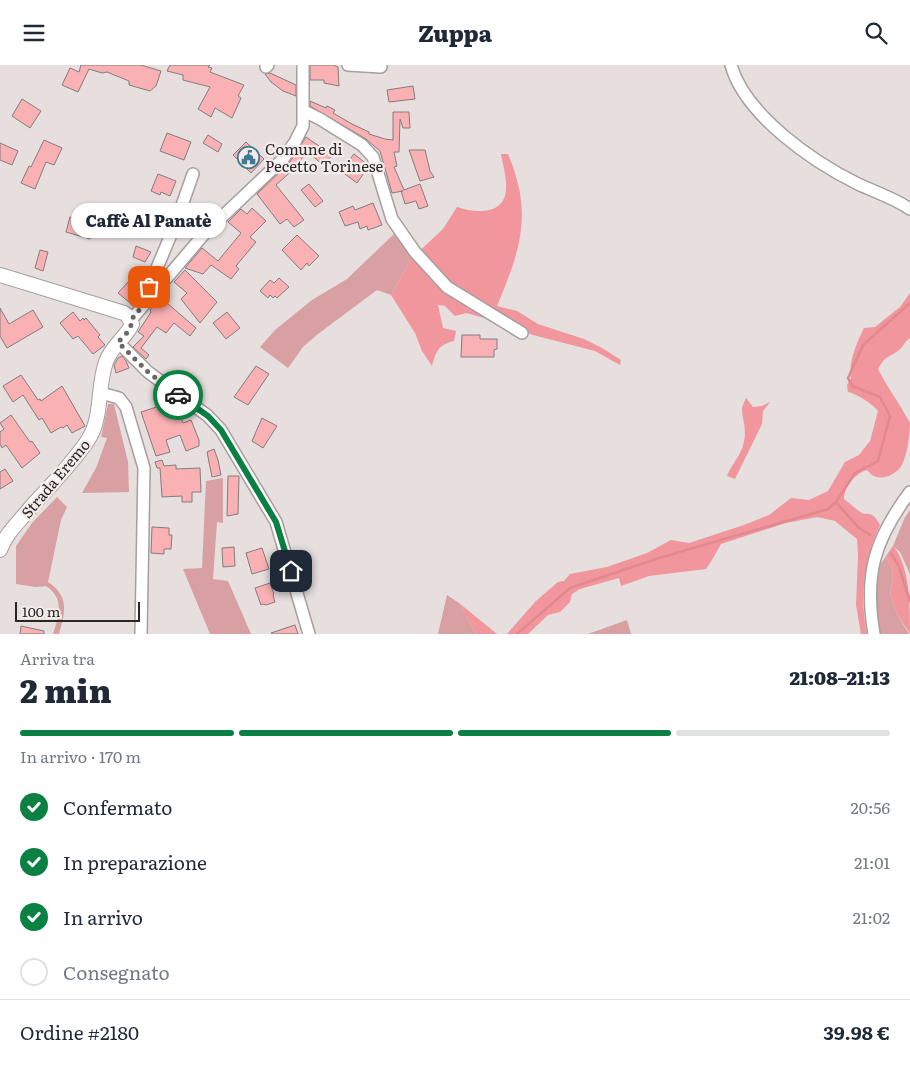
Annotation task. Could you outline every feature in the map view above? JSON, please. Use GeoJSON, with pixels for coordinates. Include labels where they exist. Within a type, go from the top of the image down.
{"type":"FeatureCollection","features":[{"type":"Feature","properties":{"kind":"main road"},"geometry":{"type":"LineString","coordinates":[[0,275],[124,313],[131,320]]}},
{"type":"Feature","properties":{"kind":"main road","name":"Strada Eremo"},"geometry":{"type":"LineString","coordinates":[[0,550],[10,532],[74,460],[90,437],[97,414],[105,363],[112,349],[130,329],[131,320]]}},
{"type":"Feature","properties":{"kind":"street"},"geometry":{"type":"LineString","coordinates":[[131,320],[205,233],[283,159],[295,142],[303,126],[303,65]]}},
{"type":"Feature","properties":{"kind":"street"},"geometry":{"type":"LineString","coordinates":[[348,65],[381,67]]}},
{"type":"Feature","properties":{"kind":"street"},"geometry":{"type":"LineString","coordinates":[[731,65],[735,79],[752,104],[784,136],[823,165],[858,184],[898,201],[910,209]]}},
{"type":"Feature","properties":{"kind":"street"},"geometry":{"type":"LineString","coordinates":[[304,111],[362,145],[374,157],[392,219],[415,252],[447,287],[522,333]]}},
{"type":"Feature","properties":{"kind":"street"},"geometry":{"type":"LineString","coordinates":[[149,298],[149,287],[193,174]]}},
{"type":"Feature","properties":{"kind":"street"},"geometry":{"type":"LineString","coordinates":[[118,342],[148,372],[208,416],[221,430],[276,522],[309,634]]}},
{"type":"Feature","properties":{"kind":"street"},"geometry":{"type":"LineString","coordinates":[[101,393],[119,398],[126,407],[144,468],[141,634]]}},
{"type":"Feature","properties":{"kind":"street"},"geometry":{"type":"LineString","coordinates":[[874,634],[870,612],[870,573],[878,546],[892,517],[910,492]]}},
{"type":"Feature","properties":{"kind":"shaded area"},"geometry":{"type":"Polygon","coordinates":[[[501,154],[508,154],[516,175],[522,213],[518,248],[497,306],[517,311],[538,324],[584,339],[621,360],[620,365],[595,351],[533,335],[466,313],[455,316],[445,306],[438,305],[443,328],[456,331],[454,341],[444,344],[438,349],[432,366],[422,351],[415,333],[391,295],[412,258],[443,229],[457,207],[472,211],[487,211],[500,204],[506,190],[501,154]]]}},
{"type":"Feature","properties":{"kind":"shaded area"},"geometry":{"type":"Polygon","coordinates":[[[394,234],[412,258],[391,295],[377,290],[303,347],[288,368],[260,347],[275,330],[312,300],[347,279],[394,234]]]}},
{"type":"Feature","properties":{"kind":"shaded area"},"geometry":{"type":"Polygon","coordinates":[[[910,293],[910,338],[899,350],[885,359],[878,369],[910,423],[905,459],[900,468],[888,476],[875,476],[867,470],[859,474],[848,485],[844,499],[864,514],[874,516],[880,525],[870,551],[863,592],[867,634],[861,634],[856,605],[857,539],[835,521],[817,517],[786,523],[721,544],[706,569],[649,576],[621,586],[619,578],[580,589],[572,594],[570,602],[560,612],[548,615],[528,634],[507,634],[536,601],[558,582],[564,581],[570,574],[607,567],[647,553],[671,540],[689,543],[769,515],[791,498],[809,500],[828,491],[845,462],[859,455],[870,441],[878,411],[872,405],[848,392],[847,385],[851,378],[852,359],[859,340],[864,328],[875,327],[900,307],[910,293]]]}},
{"type":"Feature","properties":{"kind":"shaded area"},"geometry":{"type":"Polygon","coordinates":[[[746,398],[753,407],[762,406],[770,402],[763,411],[762,424],[735,479],[727,476],[743,446],[745,432],[742,409],[746,398]]]}},
{"type":"Feature","properties":{"kind":"shaded area"},"geometry":{"type":"Polygon","coordinates":[[[108,404],[114,404],[128,462],[129,492],[82,493],[96,468],[107,438],[101,437],[108,404]]]}},
{"type":"Feature","properties":{"kind":"shaded area"},"geometry":{"type":"Polygon","coordinates":[[[223,478],[223,523],[217,522],[213,579],[228,581],[251,634],[210,634],[183,569],[202,568],[206,481],[223,478]]]}},
{"type":"Feature","properties":{"kind":"shaded area"},"geometry":{"type":"Polygon","coordinates":[[[57,497],[67,507],[61,520],[48,582],[60,593],[63,599],[64,612],[59,634],[53,634],[59,608],[56,596],[46,586],[36,587],[16,584],[16,546],[32,523],[57,497]]]}},
{"type":"Feature","properties":{"kind":"shaded area"},"geometry":{"type":"Polygon","coordinates":[[[910,510],[910,574],[900,552],[893,546],[905,517],[910,510]]]}},
{"type":"Feature","properties":{"kind":"shaded area"},"geometry":{"type":"Polygon","coordinates":[[[893,546],[899,554],[906,575],[910,634],[897,614],[890,592],[893,580],[892,569],[886,556],[893,546]]]}},
{"type":"Feature","properties":{"kind":"shaded area"},"geometry":{"type":"Polygon","coordinates":[[[886,556],[892,569],[893,580],[890,592],[897,614],[909,634],[880,634],[876,610],[876,577],[879,567],[886,556]]]}},
{"type":"Feature","properties":{"kind":"shaded area"},"geometry":{"type":"Polygon","coordinates":[[[447,595],[459,603],[476,634],[438,634],[447,595]]]}},
{"type":"Feature","properties":{"kind":"shaded area"},"geometry":{"type":"Polygon","coordinates":[[[459,603],[497,634],[476,634],[459,603]]]}},
{"type":"Feature","properties":{"kind":"shaded area"},"geometry":{"type":"Polygon","coordinates":[[[627,620],[631,634],[588,634],[627,620]]]}},
{"type":"Feature","properties":{"kind":"building"},"geometry":{"type":"Polygon","coordinates":[[[81,65],[141,65],[161,71],[156,86],[150,91],[129,85],[129,81],[107,72],[102,73],[89,69],[78,92],[62,85],[70,68],[79,72],[81,65]]]}},
{"type":"Feature","properties":{"kind":"building"},"geometry":{"type":"Polygon","coordinates":[[[170,65],[210,65],[208,67],[212,68],[210,72],[244,85],[238,96],[241,98],[232,118],[215,108],[211,117],[198,109],[210,87],[183,80],[183,75],[167,71],[170,65]]]}},
{"type":"Feature","properties":{"kind":"building"},"geometry":{"type":"Polygon","coordinates":[[[310,65],[333,65],[338,67],[339,86],[324,83],[324,80],[310,80],[310,65]]]}},
{"type":"Feature","properties":{"kind":"building"},"geometry":{"type":"Polygon","coordinates":[[[270,73],[296,85],[296,96],[283,91],[271,82],[265,74],[270,73]]]}},
{"type":"Feature","properties":{"kind":"building"},"geometry":{"type":"Polygon","coordinates":[[[413,86],[415,99],[389,102],[387,90],[413,86]]]}},
{"type":"Feature","properties":{"kind":"building"},"geometry":{"type":"Polygon","coordinates":[[[22,99],[41,111],[30,128],[12,116],[22,99]]]}},
{"type":"Feature","properties":{"kind":"building"},"geometry":{"type":"Polygon","coordinates":[[[310,101],[335,110],[333,113],[369,132],[369,134],[393,140],[393,112],[409,112],[410,128],[403,128],[400,119],[399,152],[394,152],[397,166],[394,167],[404,190],[420,184],[428,206],[419,209],[416,201],[405,204],[401,191],[392,193],[380,151],[366,139],[310,106],[310,101]]]}},
{"type":"Feature","properties":{"kind":"building"},"geometry":{"type":"Polygon","coordinates":[[[167,133],[191,142],[184,160],[160,151],[167,133]]]}},
{"type":"Feature","properties":{"kind":"building"},"geometry":{"type":"Polygon","coordinates":[[[208,135],[222,144],[218,152],[203,143],[208,135]]]}},
{"type":"Feature","properties":{"kind":"building"},"geometry":{"type":"Polygon","coordinates":[[[306,137],[332,155],[324,166],[307,151],[296,167],[276,185],[304,220],[294,227],[287,219],[280,224],[257,194],[289,163],[306,137]]]}},
{"type":"Feature","properties":{"kind":"building"},"geometry":{"type":"Polygon","coordinates":[[[44,140],[62,148],[54,165],[46,162],[35,189],[21,183],[44,140]]]}},
{"type":"Feature","properties":{"kind":"building","name":"Comune di Pecetto Torinese"},"geometry":{"type":"Polygon","coordinates":[[[246,142],[264,159],[251,173],[233,155],[246,142]]]}},
{"type":"Feature","properties":{"kind":"building"},"geometry":{"type":"Polygon","coordinates":[[[0,143],[18,151],[12,165],[0,160],[0,143]]]}},
{"type":"Feature","properties":{"kind":"building"},"geometry":{"type":"Polygon","coordinates":[[[409,150],[425,150],[430,171],[434,177],[420,181],[409,150]]]}},
{"type":"Feature","properties":{"kind":"building"},"geometry":{"type":"Polygon","coordinates":[[[354,154],[368,165],[357,183],[341,171],[354,154]]]}},
{"type":"Feature","properties":{"kind":"building"},"geometry":{"type":"Polygon","coordinates":[[[158,174],[176,181],[170,196],[161,192],[160,195],[151,191],[158,174]]]}},
{"type":"Feature","properties":{"kind":"building"},"geometry":{"type":"Polygon","coordinates":[[[309,184],[323,201],[315,207],[301,190],[309,184]]]}},
{"type":"Feature","properties":{"kind":"building"},"geometry":{"type":"Polygon","coordinates":[[[373,203],[382,225],[368,230],[367,226],[360,229],[358,222],[345,226],[339,212],[353,206],[355,210],[373,203]]]}},
{"type":"Feature","properties":{"kind":"building"},"geometry":{"type":"Polygon","coordinates":[[[252,208],[266,221],[250,237],[256,242],[236,266],[239,269],[231,279],[211,265],[203,274],[185,268],[202,248],[218,261],[241,233],[228,222],[241,209],[247,214],[252,208]]]}},
{"type":"Feature","properties":{"kind":"building"},"geometry":{"type":"Polygon","coordinates":[[[70,217],[94,224],[90,239],[66,232],[70,217]]]}},
{"type":"Feature","properties":{"kind":"building"},"geometry":{"type":"Polygon","coordinates":[[[144,218],[161,225],[157,235],[140,227],[144,218]]]}},
{"type":"Feature","properties":{"kind":"building"},"geometry":{"type":"Polygon","coordinates":[[[297,235],[319,256],[309,266],[307,263],[301,270],[282,250],[297,235]]]}},
{"type":"Feature","properties":{"kind":"building"},"geometry":{"type":"Polygon","coordinates":[[[136,246],[151,252],[145,262],[133,257],[136,246]]]}},
{"type":"Feature","properties":{"kind":"building"},"geometry":{"type":"Polygon","coordinates":[[[40,250],[48,252],[43,271],[35,268],[40,250]]]}},
{"type":"Feature","properties":{"kind":"building"},"geometry":{"type":"Polygon","coordinates":[[[139,270],[145,277],[139,291],[142,294],[137,298],[135,296],[129,302],[118,293],[139,270]]]}},
{"type":"Feature","properties":{"kind":"building"},"geometry":{"type":"Polygon","coordinates":[[[185,270],[217,302],[200,323],[181,299],[187,293],[174,282],[185,270]]]}},
{"type":"Feature","properties":{"kind":"building"},"geometry":{"type":"Polygon","coordinates":[[[279,278],[289,287],[277,298],[275,296],[273,298],[270,295],[268,298],[260,291],[270,280],[274,283],[279,278]]]}},
{"type":"Feature","properties":{"kind":"building"},"geometry":{"type":"Polygon","coordinates":[[[160,297],[196,328],[190,336],[174,323],[166,333],[157,327],[141,348],[149,355],[146,359],[133,347],[144,336],[138,332],[151,312],[150,310],[160,297]]]}},
{"type":"Feature","properties":{"kind":"building"},"geometry":{"type":"Polygon","coordinates":[[[0,308],[9,324],[33,310],[43,327],[7,348],[0,336],[0,308]]]}},
{"type":"Feature","properties":{"kind":"building"},"geometry":{"type":"Polygon","coordinates":[[[73,312],[80,321],[86,318],[100,335],[98,337],[105,345],[93,354],[78,336],[73,339],[60,323],[73,312]]]}},
{"type":"Feature","properties":{"kind":"building"},"geometry":{"type":"Polygon","coordinates":[[[227,312],[240,328],[226,339],[213,323],[227,312]]]}},
{"type":"Feature","properties":{"kind":"building"},"geometry":{"type":"Polygon","coordinates":[[[462,335],[480,335],[480,339],[497,339],[497,349],[494,350],[494,357],[461,357],[462,335]]]}},
{"type":"Feature","properties":{"kind":"building"},"geometry":{"type":"Polygon","coordinates":[[[122,356],[129,368],[116,373],[114,365],[118,358],[122,356]]]}},
{"type":"Feature","properties":{"kind":"building"},"geometry":{"type":"Polygon","coordinates":[[[256,366],[269,374],[248,405],[234,397],[256,366]]]}},
{"type":"Feature","properties":{"kind":"building"},"geometry":{"type":"Polygon","coordinates":[[[21,375],[38,400],[40,399],[41,401],[62,386],[85,426],[72,433],[67,425],[51,433],[42,418],[39,420],[23,395],[13,402],[3,386],[21,375]]]}},
{"type":"Feature","properties":{"kind":"building"},"geometry":{"type":"Polygon","coordinates":[[[164,393],[171,400],[174,400],[183,423],[191,420],[199,440],[199,446],[186,451],[180,435],[166,440],[170,452],[156,456],[141,412],[163,405],[159,395],[164,393]]]}},
{"type":"Feature","properties":{"kind":"building"},"geometry":{"type":"Polygon","coordinates":[[[11,415],[40,453],[22,468],[6,445],[2,448],[0,444],[0,432],[4,429],[0,423],[11,415]]]}},
{"type":"Feature","properties":{"kind":"building"},"geometry":{"type":"Polygon","coordinates":[[[262,418],[277,426],[263,448],[252,441],[262,418]]]}},
{"type":"Feature","properties":{"kind":"building"},"geometry":{"type":"Polygon","coordinates":[[[214,449],[221,475],[212,477],[207,452],[214,449]]]}},
{"type":"Feature","properties":{"kind":"building"},"geometry":{"type":"Polygon","coordinates":[[[162,460],[164,466],[176,465],[176,469],[200,468],[201,492],[192,492],[192,502],[182,502],[182,496],[162,497],[160,468],[157,468],[155,462],[162,460]]]}},
{"type":"Feature","properties":{"kind":"building"},"geometry":{"type":"Polygon","coordinates":[[[5,469],[13,481],[0,489],[0,472],[5,469]]]}},
{"type":"Feature","properties":{"kind":"building"},"geometry":{"type":"Polygon","coordinates":[[[228,476],[239,476],[238,514],[227,516],[228,476]]]}},
{"type":"Feature","properties":{"kind":"building"},"geometry":{"type":"Polygon","coordinates":[[[152,527],[169,528],[169,535],[172,535],[171,549],[164,549],[164,554],[151,553],[152,527]]]}},
{"type":"Feature","properties":{"kind":"building"},"geometry":{"type":"Polygon","coordinates":[[[234,547],[235,566],[223,567],[222,548],[234,547]]]}},
{"type":"Feature","properties":{"kind":"building"},"geometry":{"type":"Polygon","coordinates":[[[262,548],[269,569],[252,574],[246,553],[262,548]]]}},
{"type":"Feature","properties":{"kind":"building"},"geometry":{"type":"Polygon","coordinates":[[[270,583],[275,602],[261,605],[255,588],[270,583]]]}},
{"type":"Feature","properties":{"kind":"building"},"geometry":{"type":"Polygon","coordinates":[[[295,625],[298,634],[271,633],[295,625]]]}},
{"type":"Feature","properties":{"kind":"building"},"geometry":{"type":"Polygon","coordinates":[[[21,626],[44,631],[44,634],[20,634],[21,626]]]}},
{"type":"Feature","properties":{"kind":"waterway"},"geometry":{"type":"LineString","coordinates":[[517,634],[570,588],[659,558],[828,509],[836,502],[855,473],[878,461],[890,416],[880,397],[852,386],[848,378],[863,345],[910,303]]}},
{"type":"Feature","properties":{"kind":"waterway"},"geometry":{"type":"LineString","coordinates":[[836,502],[858,527],[870,535]]}},
{"type":"Feature","properties":{"kind":"waterway"},"geometry":{"type":"LineString","coordinates":[[891,553],[899,567],[910,601]]}},
{"type":"Feature","properties":{"kind":"way so far"},"geometry":{"type":"LineString","coordinates":[[149,287],[149,298],[131,320],[130,329],[118,342],[131,357],[178,395]]}},
{"type":"Feature","properties":{"kind":"place","name":"Comune di Pecetto Torinese"},"geometry":{"type":"Point","coordinates":[249,157]}},
{"type":"Feature","properties":{"kind":"place","name":"Caffè Al Panatè"},"geometry":{"type":"Point","coordinates":[149,287]}},
{"type":"Feature","properties":{"kind":"route"},"geometry":{"type":"LineString","coordinates":[[178,395],[208,416],[221,430],[276,522],[291,571]]}}]}
